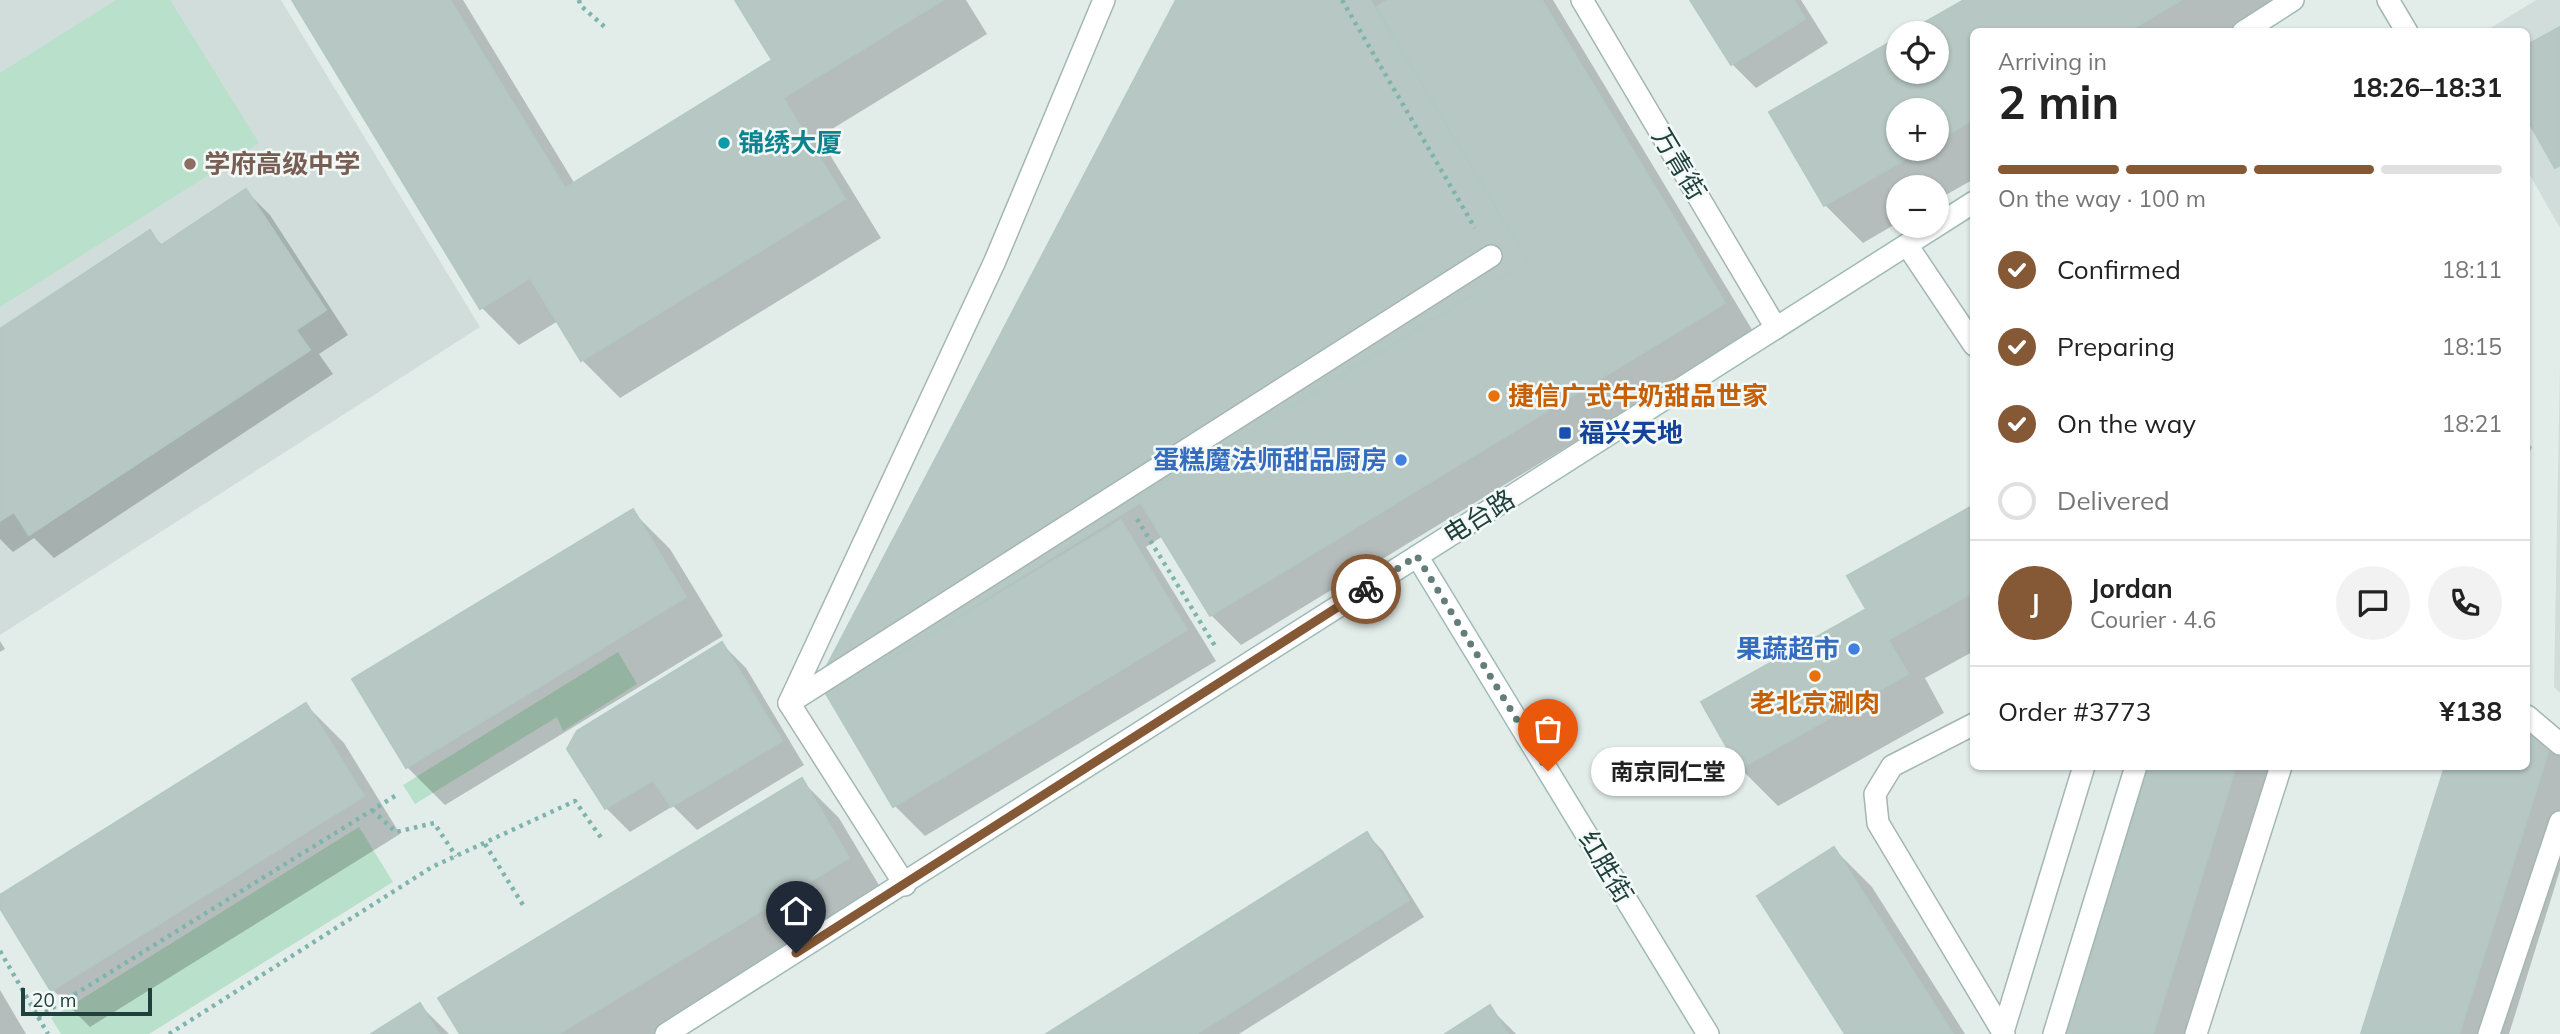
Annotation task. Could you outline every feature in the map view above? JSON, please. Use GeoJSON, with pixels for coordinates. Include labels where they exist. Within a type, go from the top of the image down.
{"type":"FeatureCollection","features":[{"type":"Feature","properties":{"kind":"street"},"geometry":{"type":"LineString","coordinates":[[789,703],[995,261],[1104,0]]}},
{"type":"Feature","properties":{"kind":"street","name":"万青街"},"geometry":{"type":"LineString","coordinates":[[1582,0],[1776,328]]}},
{"type":"Feature","properties":{"kind":"street"},"geometry":{"type":"LineString","coordinates":[[2249,28],[2293,0]]}},
{"type":"Feature","properties":{"kind":"street"},"geometry":{"type":"LineString","coordinates":[[2388,0],[2405,28]]}},
{"type":"Feature","properties":{"kind":"street","name":"电台路"},"geometry":{"type":"LineString","coordinates":[[666,1034],[905,885],[1970,205]]}},
{"type":"Feature","properties":{"kind":"street"},"geometry":{"type":"LineString","coordinates":[[1907,245],[1970,339]]}},
{"type":"Feature","properties":{"kind":"street"},"geometry":{"type":"LineString","coordinates":[[789,703],[1492,256]]}},
{"type":"Feature","properties":{"kind":"street","name":"红胜街"},"geometry":{"type":"LineString","coordinates":[[1417,556],[1708,1034]]}},
{"type":"Feature","properties":{"kind":"street"},"geometry":{"type":"LineString","coordinates":[[789,703],[905,885]]}},
{"type":"Feature","properties":{"kind":"street"},"geometry":{"type":"LineString","coordinates":[[2530,719],[2560,744]]}},
{"type":"Feature","properties":{"kind":"street"},"geometry":{"type":"LineString","coordinates":[[1970,726],[1892,766],[1875,794],[1878,823],[2004,1033]]}},
{"type":"Feature","properties":{"kind":"street"},"geometry":{"type":"LineString","coordinates":[[2004,1033],[2083,770]]}},
{"type":"Feature","properties":{"kind":"street"},"geometry":{"type":"LineString","coordinates":[[2054,1034],[2135,770]]}},
{"type":"Feature","properties":{"kind":"street"},"geometry":{"type":"LineString","coordinates":[[2196,1034],[2280,770]]}},
{"type":"Feature","properties":{"kind":"street"},"geometry":{"type":"LineString","coordinates":[[2489,1034],[2560,822]]}},
{"type":"Feature","properties":{"kind":"path"},"geometry":{"type":"LineString","coordinates":[[579,0],[607,29]]}},
{"type":"Feature","properties":{"kind":"path"},"geometry":{"type":"LineString","coordinates":[[1342,0],[1492,256]]}},
{"type":"Feature","properties":{"kind":"path"},"geometry":{"type":"LineString","coordinates":[[1120,492],[1233,675]]}},
{"type":"Feature","properties":{"kind":"path"},"geometry":{"type":"LineString","coordinates":[[38,1017],[395,796]]}},
{"type":"Feature","properties":{"kind":"path"},"geometry":{"type":"LineString","coordinates":[[169,1034],[432,867],[575,801],[602,839]]}},
{"type":"Feature","properties":{"kind":"path"},"geometry":{"type":"LineString","coordinates":[[372,810],[396,832],[435,823],[456,856]]}},
{"type":"Feature","properties":{"kind":"path"},"geometry":{"type":"LineString","coordinates":[[485,844],[523,905]]}},
{"type":"Feature","properties":{"kind":"path"},"geometry":{"type":"LineString","coordinates":[[0,951],[48,1034]]}},
{"type":"Feature","properties":{"kind":"shaded area","name":"学府高级中学"},"geometry":{"type":"Polygon","coordinates":[[[0,0],[281,0],[480,327],[0,635],[0,0]]]}},
{"type":"Feature","properties":{"kind":"shaded area"},"geometry":{"type":"Polygon","coordinates":[[[2536,0],[2560,0],[2560,228],[2530,175],[2530,28],[2490,28],[2536,0]]]}},
{"type":"Feature","properties":{"kind":"shaded area"},"geometry":{"type":"Polygon","coordinates":[[[2560,364],[2560,693],[2554,687],[2560,364]]]}},
{"type":"Feature","properties":{"kind":"green space"},"geometry":{"type":"Polygon","coordinates":[[[116,0],[170,0],[259,143],[0,307],[0,73],[116,0]]]}},
{"type":"Feature","properties":{"kind":"green space"},"geometry":{"type":"Polygon","coordinates":[[[618,652],[637,684],[563,731],[557,717],[415,804],[403,785],[618,652]]]}},
{"type":"Feature","properties":{"kind":"green space"},"geometry":{"type":"Polygon","coordinates":[[[359,827],[393,882],[149,1034],[61,1034],[51,1018],[359,827]]]}},
{"type":"Feature","properties":{"kind":"building","name":"锦绣大厦"},"geometry":{"type":"Polygon","coordinates":[[[292,0],[450,0],[565,188],[772,60],[735,0],[943,0],[783,98],[845,199],[581,361],[530,278],[480,309],[292,0]]]}},
{"type":"Feature","properties":{"kind":"building"},"geometry":{"type":"Polygon","coordinates":[[[1176,0],[1370,0],[1528,261],[828,697],[819,681],[1176,0]]]}},
{"type":"Feature","properties":{"kind":"building"},"geometry":{"type":"Polygon","coordinates":[[[1388,0],[1542,0],[1725,303],[1210,616],[1138,498],[1528,261],[1377,7],[1388,0]]]}},
{"type":"Feature","properties":{"kind":"building"},"geometry":{"type":"Polygon","coordinates":[[[1690,0],[1794,0],[1805,19],[1731,65],[1690,0]]]}},
{"type":"Feature","properties":{"kind":"building"},"geometry":{"type":"Polygon","coordinates":[[[1964,0],[2181,0],[2134,28],[1970,28],[1970,121],[1949,134],[1949,98],[1886,98],[1886,161],[1902,161],[1824,206],[1769,112],[1886,44],[1886,84],[1949,84],[1949,21],[1927,21],[1964,0]]]}},
{"type":"Feature","properties":{"kind":"building"},"geometry":{"type":"Polygon","coordinates":[[[2560,27],[2560,165],[2555,168],[2530,124],[2530,43],[2560,27]]]}},
{"type":"Feature","properties":{"kind":"building"},"geometry":{"type":"Polygon","coordinates":[[[246,189],[326,310],[296,330],[310,350],[29,535],[14,512],[0,521],[0,329],[150,230],[160,246],[246,189]]]}},
{"type":"Feature","properties":{"kind":"building"},"geometry":{"type":"Polygon","coordinates":[[[1970,507],[1970,594],[1888,640],[1908,674],[1739,769],[1701,702],[1866,609],[1847,576],[1970,507]]]}},
{"type":"Feature","properties":{"kind":"building"},"geometry":{"type":"Polygon","coordinates":[[[633,509],[686,597],[406,768],[352,679],[633,509]]]}},
{"type":"Feature","properties":{"kind":"building"},"geometry":{"type":"Polygon","coordinates":[[[1121,520],[1187,630],[893,807],[828,697],[1121,520]]]}},
{"type":"Feature","properties":{"kind":"building"},"geometry":{"type":"Polygon","coordinates":[[[722,642],[782,741],[671,807],[653,780],[605,809],[567,749],[577,731],[722,642]]]}},
{"type":"Feature","properties":{"kind":"building"},"geometry":{"type":"Polygon","coordinates":[[[306,703],[364,796],[51,991],[0,908],[0,895],[306,703]]]}},
{"type":"Feature","properties":{"kind":"building"},"geometry":{"type":"Polygon","coordinates":[[[2530,736],[2551,743],[2459,1034],[2361,1034],[2444,770],[2530,770],[2530,736]]]}},
{"type":"Feature","properties":{"kind":"building"},"geometry":{"type":"Polygon","coordinates":[[[2148,770],[2235,770],[2153,1034],[2066,1034],[2148,770]]]}},
{"type":"Feature","properties":{"kind":"building"},"geometry":{"type":"Polygon","coordinates":[[[802,778],[849,858],[558,1034],[460,1034],[438,998],[802,778]]]}},
{"type":"Feature","properties":{"kind":"building"},"geometry":{"type":"Polygon","coordinates":[[[1367,832],[1409,900],[1196,1034],[1046,1034],[1367,832]]]}},
{"type":"Feature","properties":{"kind":"building"},"geometry":{"type":"Polygon","coordinates":[[[1834,847],[1953,1034],[1845,1034],[1757,896],[1834,847]]]}},
{"type":"Feature","properties":{"kind":"building"},"geometry":{"type":"Polygon","coordinates":[[[420,1003],[439,1034],[371,1034],[420,1003]]]}},
{"type":"Feature","properties":{"kind":"building"},"geometry":{"type":"Polygon","coordinates":[[[1490,1005],[1508,1034],[1445,1034],[1490,1005]]]}},
{"type":"Feature","properties":{"kind":"way so far"},"geometry":{"type":"LineString","coordinates":[[1366,589],[1417,556],[1548,771]]}},
{"type":"Feature","properties":{"kind":"place","name":"锦绣大厦"},"geometry":{"type":"Point","coordinates":[724,143]}},
{"type":"Feature","properties":{"kind":"place","name":"学府高级中学"},"geometry":{"type":"Point","coordinates":[190,164]}},
{"type":"Feature","properties":{"kind":"place","name":"捷信广式牛奶甜品世家"},"geometry":{"type":"Point","coordinates":[1494,396]}},
{"type":"Feature","properties":{"kind":"place","name":"福兴天地"},"geometry":{"type":"Point","coordinates":[1565,433]}},
{"type":"Feature","properties":{"kind":"place","name":"蛋糕魔法师甜品厨房"},"geometry":{"type":"Point","coordinates":[1401,460]}},
{"type":"Feature","properties":{"kind":"place","name":"果蔬超市"},"geometry":{"type":"Point","coordinates":[1854,649]}},
{"type":"Feature","properties":{"kind":"place","name":"老北京涮肉"},"geometry":{"type":"Point","coordinates":[1815,676]}},
{"type":"Feature","properties":{"kind":"place","name":"南京同仁堂"},"geometry":{"type":"Point","coordinates":[1548,771]}},
{"type":"Feature","properties":{"kind":"route"},"geometry":{"type":"LineString","coordinates":[[796,953],[1366,589]]}}]}
